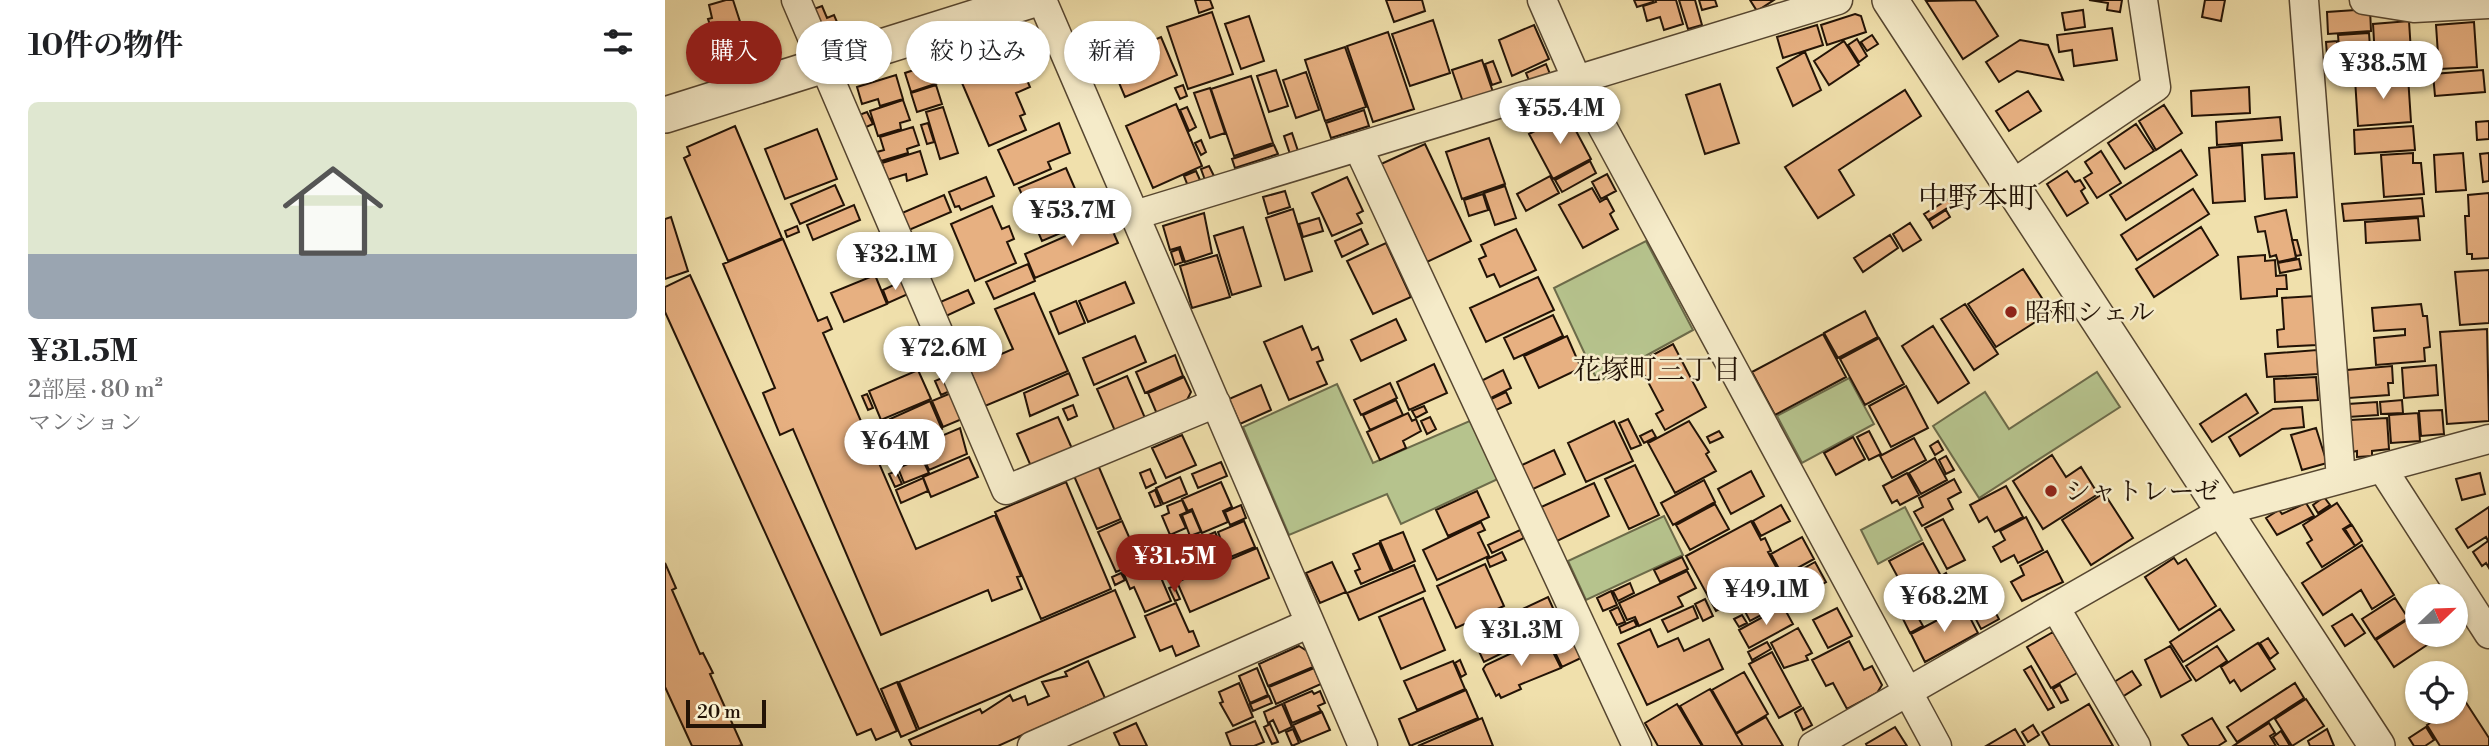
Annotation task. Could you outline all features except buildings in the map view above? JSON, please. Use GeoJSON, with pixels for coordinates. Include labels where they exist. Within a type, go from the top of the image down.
{"type":"FeatureCollection","features":[{"type":"Feature","properties":{"kind":"street"},"geometry":{"type":"LineString","coordinates":[[796,0],[805,21]]}},
{"type":"Feature","properties":{"kind":"street"},"geometry":{"type":"LineString","coordinates":[[892,43],[1031,0]]}},
{"type":"Feature","properties":{"kind":"street"},"geometry":{"type":"LineString","coordinates":[[1042,0],[1363,746]]}},
{"type":"Feature","properties":{"kind":"street"},"geometry":{"type":"LineString","coordinates":[[1542,0],[1577,80],[1905,692],[1937,746]]}},
{"type":"Feature","properties":{"kind":"street"},"geometry":{"type":"LineString","coordinates":[[1135,215],[1838,0]]}},
{"type":"Feature","properties":{"kind":"street"},"geometry":{"type":"LineString","coordinates":[[1890,0],[2377,746]]}},
{"type":"Feature","properties":{"kind":"street"},"geometry":{"type":"LineString","coordinates":[[2011,185],[2156,87],[2143,0]]}},
{"type":"Feature","properties":{"kind":"street"},"geometry":{"type":"LineString","coordinates":[[2304,0],[2341,479]]}},
{"type":"Feature","properties":{"kind":"street"},"geometry":{"type":"LineString","coordinates":[[2364,0],[2414,8],[2489,4]]}},
{"type":"Feature","properties":{"kind":"street"},"geometry":{"type":"LineString","coordinates":[[665,115],[796,73]]}},
{"type":"Feature","properties":{"kind":"street"},"geometry":{"type":"LineString","coordinates":[[832,84],[1006,490],[1216,403]]}},
{"type":"Feature","properties":{"kind":"street"},"geometry":{"type":"LineString","coordinates":[[1357,147],[1637,746]]}},
{"type":"Feature","properties":{"kind":"street"},"geometry":{"type":"LineString","coordinates":[[1813,746],[2223,511],[2489,439]]}},
{"type":"Feature","properties":{"kind":"street"},"geometry":{"type":"LineString","coordinates":[[2382,468],[2489,634]]}},
{"type":"Feature","properties":{"kind":"street"},"geometry":{"type":"LineString","coordinates":[[2055,607],[2136,746]]}},
{"type":"Feature","properties":{"kind":"street"},"geometry":{"type":"LineString","coordinates":[[1041,744],[1310,623]]}},
{"type":"Feature","properties":{"kind":"green space"},"geometry":{"type":"Polygon","coordinates":[[[1646,241],[1693,330],[1598,382],[1554,288],[1646,241]]]}},
{"type":"Feature","properties":{"kind":"green space"},"geometry":{"type":"Polygon","coordinates":[[[2097,372],[2120,407],[1979,498],[1933,426],[1985,392],[2009,429],[2097,372]]]}},
{"type":"Feature","properties":{"kind":"green space"},"geometry":{"type":"Polygon","coordinates":[[[1849,378],[1874,424],[1802,463],[1777,416],[1849,378]]]}},
{"type":"Feature","properties":{"kind":"green space"},"geometry":{"type":"Polygon","coordinates":[[[1337,384],[1373,463],[1472,420],[1500,478],[1401,524],[1387,494],[1289,535],[1243,427],[1337,384]]]}},
{"type":"Feature","properties":{"kind":"green space"},"geometry":{"type":"Polygon","coordinates":[[[1905,507],[1922,540],[1878,564],[1861,530],[1905,507]]]}},
{"type":"Feature","properties":{"kind":"green space"},"geometry":{"type":"Polygon","coordinates":[[[1664,516],[1683,555],[1586,600],[1568,561],[1664,516]]]}},
{"type":"Feature","properties":{"kind":"place","name":"昭和シェル"},"geometry":{"type":"Point","coordinates":[2011,312]}},
{"type":"Feature","properties":{"kind":"place","name":"シャトレーゼ"},"geometry":{"type":"Point","coordinates":[2051,491]}},
{"type":"Feature","properties":{"kind":"district","name":"中野本町"},"geometry":{"type":"Point","coordinates":[1978,198]}},
{"type":"Feature","properties":{"kind":"district","name":"花塚町三丁目"},"geometry":{"type":"Point","coordinates":[1657,369]}}]}
